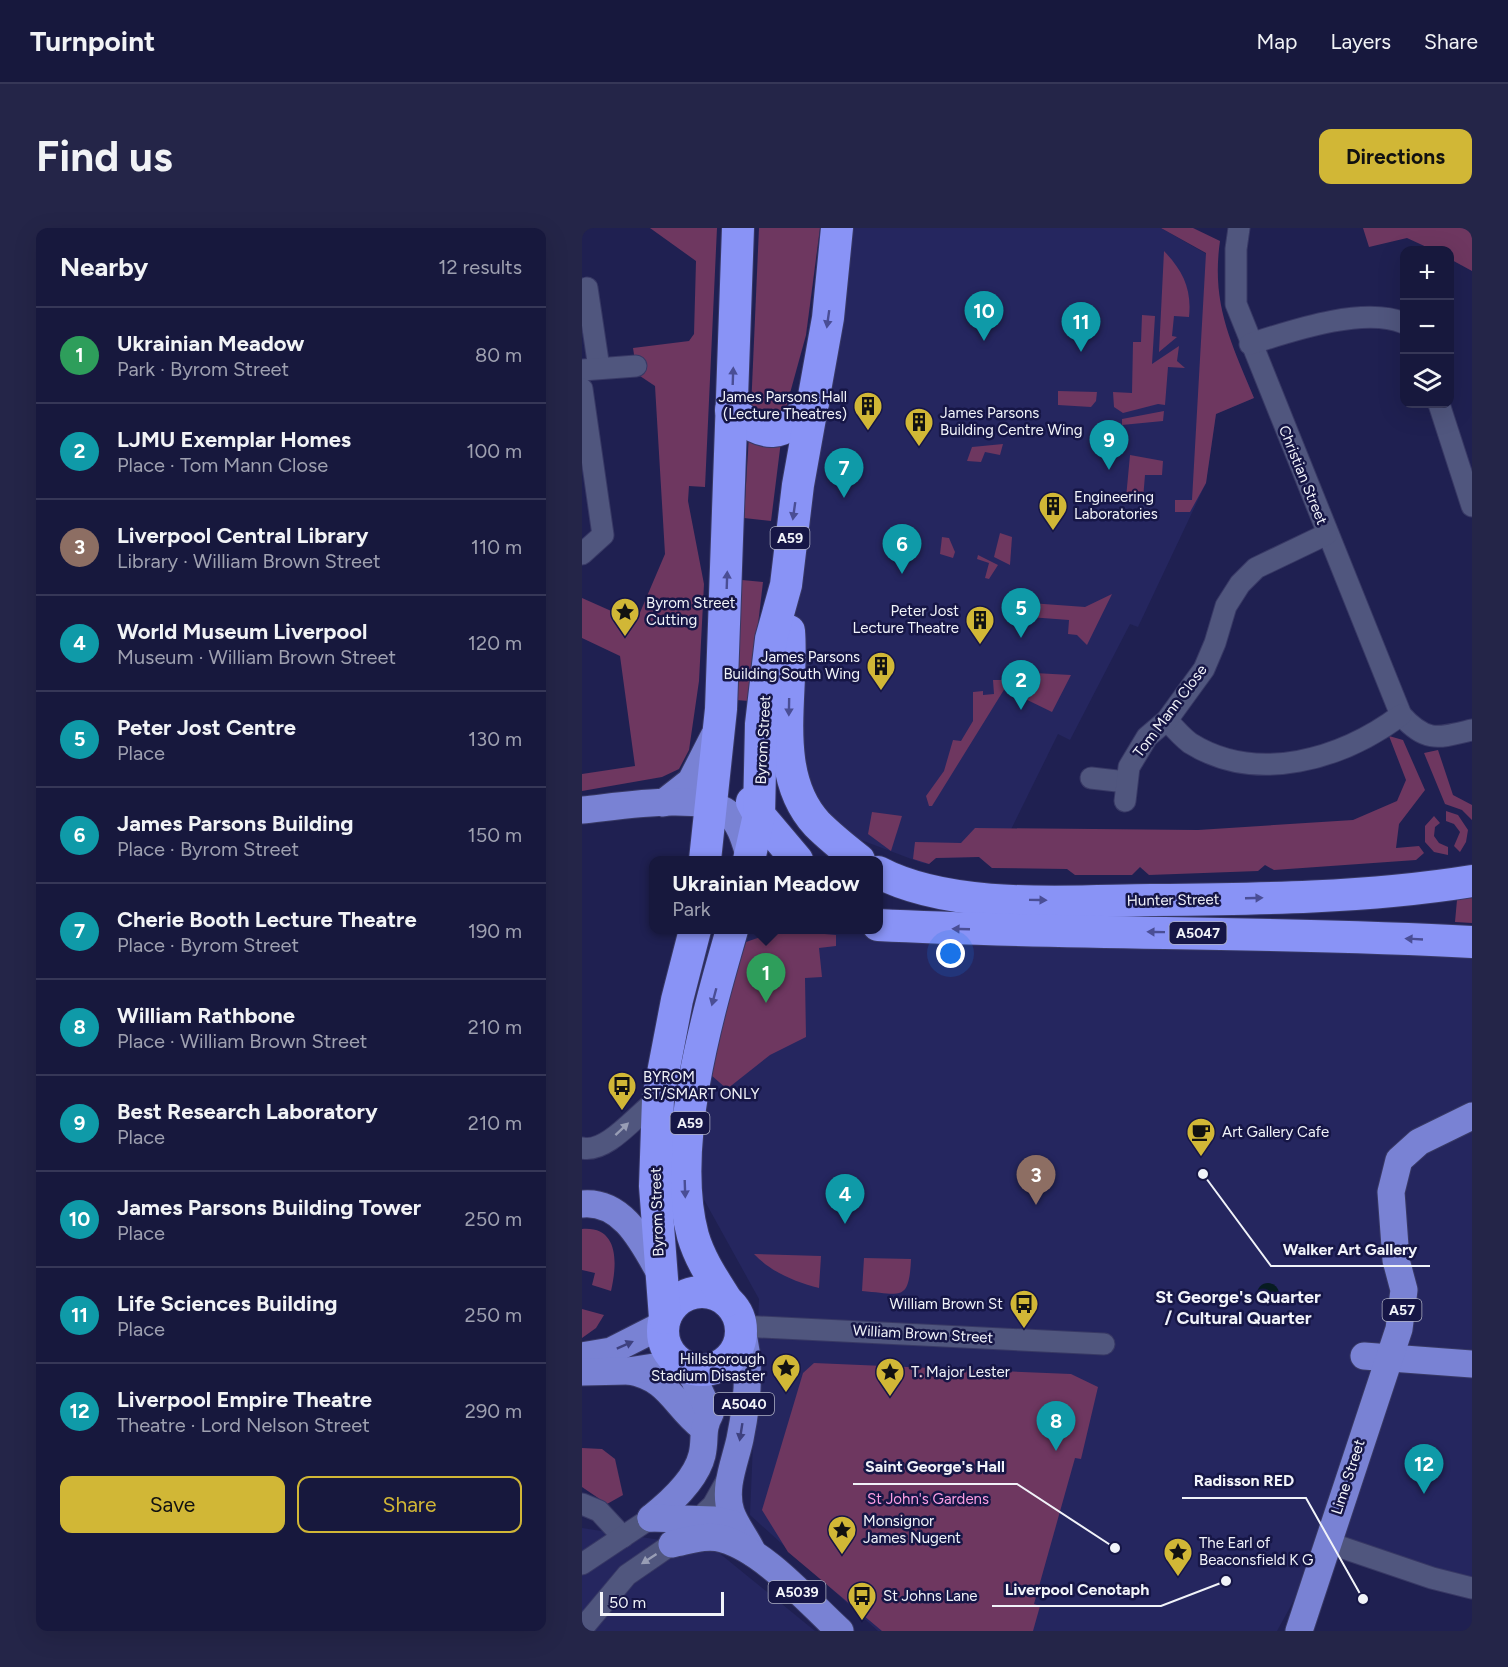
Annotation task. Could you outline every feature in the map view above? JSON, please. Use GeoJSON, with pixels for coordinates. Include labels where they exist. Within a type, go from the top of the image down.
{"type":"FeatureCollection","features":[{"type":"Feature","properties":{"kind":"highway"},"geometry":{"type":"LineString","coordinates":[[706,856],[720,722],[738,228]]}},
{"type":"Feature","properties":{"kind":"highway","name":"Byrom Street"},"geometry":{"type":"LineString","coordinates":[[745,845],[771,639],[786,585],[798,485],[828,318],[837,228]]}},
{"type":"Feature","properties":{"kind":"highway"},"geometry":{"type":"LineString","coordinates":[[731,410],[750,426],[765,432],[780,432],[797,421],[813,403]]}},
{"type":"Feature","properties":{"kind":"highway"},"geometry":{"type":"LineString","coordinates":[[786,585],[790,643],[788,759],[801,799],[816,823],[853,856]]}},
{"type":"Feature","properties":{"kind":"highway"},"geometry":{"type":"LineString","coordinates":[[720,722],[733,761],[745,845]]}},
{"type":"Feature","properties":{"kind":"highway"},"geometry":{"type":"LineString","coordinates":[[745,845],[788,817],[816,823]]}},
{"type":"Feature","properties":{"kind":"highway"},"geometry":{"type":"LineString","coordinates":[[745,845],[781,856]]}},
{"type":"Feature","properties":{"kind":"highway","name":"Hunter Street"},"geometry":{"type":"LineString","coordinates":[[883,874],[912,887],[942,895],[980,899],[1073,901],[1291,896],[1410,889],[1472,881]]}},
{"type":"Feature","properties":{"kind":"highway","name":"A5047"},"geometry":{"type":"LineString","coordinates":[[883,912],[923,927]]}},
{"type":"Feature","properties":{"kind":"highway","name":"A5047"},"geometry":{"type":"LineString","coordinates":[[883,925],[923,927]]}},
{"type":"Feature","properties":{"kind":"highway","name":"Hunter Street"},"geometry":{"type":"LineString","coordinates":[[923,927],[1372,936],[1472,942]]}},
{"type":"Feature","properties":{"kind":"highway","name":"Byrom Street"},"geometry":{"type":"LineString","coordinates":[[664,1321],[655,1186],[658,1099],[677,1000],[695,934]]}},
{"type":"Feature","properties":{"kind":"highway","name":"Byrom Street"},"geometry":{"type":"LineString","coordinates":[[734,934],[702,1039],[686,1150],[685,1195],[693,1236],[703,1262],[737,1320]]}},
{"type":"Feature","properties":{"kind":"highway"},"geometry":{"type":"LineString","coordinates":[[696,1292],[712,1293],[737,1320],[736,1351],[722,1365],[704,1370],[682,1365],[666,1346],[664,1321],[680,1299],[696,1292]]}},
{"type":"Feature","properties":{"kind":"main road"},"geometry":{"type":"LineString","coordinates":[[663,802],[691,781],[720,722]]}},
{"type":"Feature","properties":{"kind":"main road"},"geometry":{"type":"LineString","coordinates":[[582,810],[663,802],[712,806],[728,813],[745,845]]}},
{"type":"Feature","properties":{"kind":"main road","name":"A57"},"geometry":{"type":"LineString","coordinates":[[1376,1357],[1399,1329],[1404,1298],[1396,1260],[1391,1192],[1399,1160],[1419,1142],[1472,1116]]}},
{"type":"Feature","properties":{"kind":"main road"},"geometry":{"type":"LineString","coordinates":[[582,1204],[605,1207],[624,1219],[638,1234],[660,1273]]}},
{"type":"Feature","properties":{"kind":"main road","name":"A5040"},"geometry":{"type":"LineString","coordinates":[[730,1475],[741,1434],[749,1362],[737,1320]]}},
{"type":"Feature","properties":{"kind":"main road"},"geometry":{"type":"LineString","coordinates":[[582,1356],[610,1351],[664,1321]]}},
{"type":"Feature","properties":{"kind":"main road"},"geometry":{"type":"LineString","coordinates":[[1376,1357],[1472,1364]]}},
{"type":"Feature","properties":{"kind":"main road","name":"Lime Street"},"geometry":{"type":"LineString","coordinates":[[1299,1631],[1326,1542],[1376,1357]]}},
{"type":"Feature","properties":{"kind":"main road"},"geometry":{"type":"LineString","coordinates":[[582,1372],[628,1371],[682,1365]]}},
{"type":"Feature","properties":{"kind":"main road","name":"A5040"},"geometry":{"type":"LineString","coordinates":[[651,1518],[668,1504],[699,1465],[704,1441],[702,1427],[710,1414],[694,1379],[682,1365]]}},
{"type":"Feature","properties":{"kind":"main road","name":"A5040"},"geometry":{"type":"LineString","coordinates":[[628,1371],[658,1380],[674,1396],[687,1415],[702,1427]]}},
{"type":"Feature","properties":{"kind":"main road","name":"A5039"},"geometry":{"type":"LineString","coordinates":[[730,1475],[731,1513],[753,1552],[840,1631]]}},
{"type":"Feature","properties":{"kind":"main road"},"geometry":{"type":"LineString","coordinates":[[651,1518],[737,1524]]}},
{"type":"Feature","properties":{"kind":"main road","name":"A5039"},"geometry":{"type":"LineString","coordinates":[[672,1544],[713,1538],[723,1539],[753,1552]]}},
{"type":"Feature","properties":{"kind":"street","name":"Christian Street"},"geometry":{"type":"LineString","coordinates":[[1239,228],[1236,249],[1236,304],[1250,344],[1401,715]]}},
{"type":"Feature","properties":{"kind":"street"},"geometry":{"type":"LineString","coordinates":[[587,288],[591,369],[636,366]]}},
{"type":"Feature","properties":{"kind":"street"},"geometry":{"type":"LineString","coordinates":[[1250,344],[1296,329],[1354,319],[1392,317],[1400,321]]}},
{"type":"Feature","properties":{"kind":"street"},"geometry":{"type":"LineString","coordinates":[[582,389],[603,535],[582,554]]}},
{"type":"Feature","properties":{"kind":"street"},"geometry":{"type":"LineString","coordinates":[[1440,408],[1472,506]]}},
{"type":"Feature","properties":{"kind":"street","name":"Tom Mann Close"},"geometry":{"type":"LineString","coordinates":[[1091,778],[1125,791],[1129,767],[1147,737],[1167,720],[1204,669],[1215,643],[1226,606],[1240,584],[1256,568],[1327,534]]}},
{"type":"Feature","properties":{"kind":"street"},"geometry":{"type":"LineString","coordinates":[[1167,720],[1188,742],[1214,755],[1250,764],[1287,763],[1323,757],[1357,744],[1401,715],[1414,730],[1429,737],[1472,730]]}},
{"type":"Feature","properties":{"kind":"street"},"geometry":{"type":"LineString","coordinates":[[582,1148],[590,1150],[603,1146],[658,1099]]}},
{"type":"Feature","properties":{"kind":"street","name":"William Brown Street"},"geometry":{"type":"LineString","coordinates":[[737,1320],[1104,1344]]}},
{"type":"Feature","properties":{"kind":"street","name":"A5040"},"geometry":{"type":"LineString","coordinates":[[672,1544],[713,1505],[730,1475]]}},
{"type":"Feature","properties":{"kind":"street"},"geometry":{"type":"LineString","coordinates":[[582,1504],[600,1511],[623,1537]]}},
{"type":"Feature","properties":{"kind":"street"},"geometry":{"type":"LineString","coordinates":[[582,1564],[651,1518]]}},
{"type":"Feature","properties":{"kind":"street"},"geometry":{"type":"LineString","coordinates":[[1326,1542],[1432,1578],[1472,1588]]}},
{"type":"Feature","properties":{"kind":"street"},"geometry":{"type":"LineString","coordinates":[[582,1629],[627,1575],[672,1544]]}},
{"type":"Feature","properties":{"kind":"shaded area"},"geometry":{"type":"Polygon","coordinates":[[[836,228],[1161,228],[1217,260],[1216,276],[1225,328],[1254,398],[1216,414],[1206,483],[1138,627],[1130,624],[1070,740],[1058,734],[992,868],[979,857],[936,858],[929,864],[922,863],[816,823],[801,799],[790,643],[836,228]]]}},
{"type":"Feature","properties":{"kind":"shaded area"},"geometry":{"type":"Polygon","coordinates":[[[883,930],[1472,942],[1472,1588],[1326,1542],[1277,1631],[878,1631],[750,1515],[759,1299],[702,1196],[691,934],[883,934],[883,930]]]}},
{"type":"Feature","properties":{"kind":"shaded area"},"geometry":{"type":"Polygon","coordinates":[[[1268,1283],[1276,1286],[1279,1294],[1276,1302],[1268,1305],[1260,1302],[1257,1294],[1260,1286],[1268,1283]]]}},
{"type":"Feature","properties":{"kind":"shaded area"},"geometry":{"type":"Polygon","coordinates":[[[582,1528],[713,1548],[815,1631],[582,1631],[582,1528]]]}},
{"type":"Feature","properties":{"kind":"green space"},"geometry":{"type":"Polygon","coordinates":[[[650,228],[717,228],[705,487],[689,486],[688,501],[704,584],[699,681],[689,750],[679,769],[662,777],[582,791],[582,774],[635,766],[620,656],[582,638],[582,598],[636,622],[665,554],[655,386],[637,374],[633,348],[689,341],[694,334],[696,261],[650,228]]]}},
{"type":"Feature","properties":{"kind":"green space"},"geometry":{"type":"Polygon","coordinates":[[[759,228],[820,228],[806,335],[784,415],[776,421],[751,409],[759,228]]]}},
{"type":"Feature","properties":{"kind":"green space"},"geometry":{"type":"Polygon","coordinates":[[[1161,228],[1193,228],[1220,241],[1218,284],[1221,304],[1231,340],[1254,398],[1216,414],[1206,483],[1190,512],[1175,512],[1175,500],[1192,500],[1206,253],[1161,228]]]}},
{"type":"Feature","properties":{"kind":"green space"},"geometry":{"type":"Polygon","coordinates":[[[1363,228],[1472,228],[1472,271],[1454,261],[1454,246],[1424,246],[1407,238],[1369,247],[1363,228]]]}},
{"type":"Feature","properties":{"kind":"green space"},"geometry":{"type":"Polygon","coordinates":[[[1164,251],[1185,281],[1190,307],[1189,317],[1174,316],[1172,336],[1177,337],[1159,352],[1164,251]]]}},
{"type":"Feature","properties":{"kind":"green space"},"geometry":{"type":"Polygon","coordinates":[[[1142,315],[1155,316],[1152,364],[1179,346],[1177,361],[1185,368],[1168,367],[1165,405],[1158,404],[1123,413],[1114,407],[1113,392],[1132,393],[1133,342],[1141,342],[1142,315]]]}},
{"type":"Feature","properties":{"kind":"green space"},"geometry":{"type":"Polygon","coordinates":[[[1058,391],[1097,392],[1096,401],[1091,407],[1058,405],[1058,391]]]}},
{"type":"Feature","properties":{"kind":"green space"},"geometry":{"type":"Polygon","coordinates":[[[1164,411],[1163,421],[1122,425],[1122,419],[1164,411]]]}},
{"type":"Feature","properties":{"kind":"green space"},"geometry":{"type":"Polygon","coordinates":[[[749,435],[781,441],[771,521],[744,518],[749,435]]]}},
{"type":"Feature","properties":{"kind":"green space"},"geometry":{"type":"Polygon","coordinates":[[[1003,444],[1000,455],[985,452],[981,462],[967,461],[972,447],[1003,444]]]}},
{"type":"Feature","properties":{"kind":"green space"},"geometry":{"type":"Polygon","coordinates":[[[1130,455],[1163,461],[1162,475],[1145,475],[1143,499],[1126,498],[1130,455]]]}},
{"type":"Feature","properties":{"kind":"green space"},"geometry":{"type":"Polygon","coordinates":[[[1000,533],[1012,537],[1010,565],[994,557],[1000,533]]]}},
{"type":"Feature","properties":{"kind":"green space"},"geometry":{"type":"Polygon","coordinates":[[[942,537],[949,538],[955,552],[953,558],[940,554],[942,537]]]}},
{"type":"Feature","properties":{"kind":"green space"},"geometry":{"type":"Polygon","coordinates":[[[978,555],[998,565],[989,579],[985,578],[989,563],[977,559],[978,555]]]}},
{"type":"Feature","properties":{"kind":"green space"},"geometry":{"type":"Polygon","coordinates":[[[742,580],[763,582],[749,701],[736,700],[742,580]]]}},
{"type":"Feature","properties":{"kind":"green space"},"geometry":{"type":"Polygon","coordinates":[[[1112,594],[1087,645],[1077,635],[1068,634],[1069,620],[1029,617],[1030,603],[1085,607],[1112,594]]]}},
{"type":"Feature","properties":{"kind":"green space"},"geometry":{"type":"Polygon","coordinates":[[[1015,672],[1071,675],[1052,712],[1007,690],[1014,682],[1015,672]]]}},
{"type":"Feature","properties":{"kind":"green space"},"geometry":{"type":"Polygon","coordinates":[[[993,680],[1010,680],[932,806],[929,806],[926,796],[944,771],[953,740],[961,741],[973,721],[973,692],[983,691],[983,695],[994,694],[993,680]]]}},
{"type":"Feature","properties":{"kind":"green space"},"geometry":{"type":"Polygon","coordinates":[[[1389,736],[1403,740],[1425,790],[1399,824],[1396,848],[1419,846],[1424,853],[1416,860],[1274,870],[1265,865],[1258,871],[1149,875],[1140,867],[1132,875],[1075,875],[1067,869],[992,868],[979,857],[936,858],[929,864],[913,859],[915,842],[961,843],[975,828],[1198,830],[1353,820],[1397,801],[1406,780],[1389,736]]]}},
{"type":"Feature","properties":{"kind":"green space"},"geometry":{"type":"Polygon","coordinates":[[[1438,750],[1453,795],[1472,805],[1472,820],[1462,810],[1445,804],[1424,753],[1438,750]]]}},
{"type":"Feature","properties":{"kind":"green space"},"geometry":{"type":"Polygon","coordinates":[[[1446,811],[1458,815],[1468,830],[1466,842],[1460,852],[1454,846],[1460,832],[1454,824],[1446,821],[1446,811]]]}},
{"type":"Feature","properties":{"kind":"green space"},"geometry":{"type":"Polygon","coordinates":[[[872,812],[902,816],[891,851],[868,834],[872,812]]]}},
{"type":"Feature","properties":{"kind":"green space"},"geometry":{"type":"Polygon","coordinates":[[[1434,816],[1440,823],[1435,827],[1434,836],[1439,843],[1448,847],[1448,855],[1434,852],[1425,842],[1425,826],[1434,816]]]}},
{"type":"Feature","properties":{"kind":"green space"},"geometry":{"type":"Polygon","coordinates":[[[1472,896],[1472,923],[1455,922],[1457,900],[1472,896]]]}},
{"type":"Feature","properties":{"kind":"green space"},"geometry":{"type":"Polygon","coordinates":[[[769,934],[836,935],[836,946],[819,948],[822,977],[805,978],[806,1037],[770,1055],[727,1089],[711,1075],[732,985],[746,942],[769,934]]]}},
{"type":"Feature","properties":{"kind":"green space"},"geometry":{"type":"Polygon","coordinates":[[[582,1229],[594,1230],[609,1240],[614,1259],[611,1291],[592,1285],[595,1273],[582,1270],[582,1229]]]}},
{"type":"Feature","properties":{"kind":"green space"},"geometry":{"type":"Polygon","coordinates":[[[754,1254],[821,1256],[819,1288],[784,1276],[754,1254]]]}},
{"type":"Feature","properties":{"kind":"green space"},"geometry":{"type":"Polygon","coordinates":[[[864,1258],[911,1259],[905,1289],[894,1294],[862,1291],[864,1258]]]}},
{"type":"Feature","properties":{"kind":"green space"},"geometry":{"type":"Polygon","coordinates":[[[582,1309],[604,1315],[596,1328],[582,1338],[582,1309]]]}},
{"type":"Feature","properties":{"kind":"green space","name":"St John's Gardens"},"geometry":{"type":"Polygon","coordinates":[[[814,1363],[1071,1374],[1098,1387],[1081,1459],[1075,1458],[1034,1604],[1040,1606],[1033,1631],[882,1631],[788,1552],[762,1510],[803,1373],[814,1363]]]}},
{"type":"Feature","properties":{"kind":"green space"},"geometry":{"type":"Polygon","coordinates":[[[582,1448],[602,1449],[615,1459],[623,1495],[607,1504],[582,1487],[582,1448]]]}},
{"type":"Feature","properties":{"kind":"place","name":"James Parsons Building Tower"},"geometry":{"type":"Point","coordinates":[984,341]}},
{"type":"Feature","properties":{"kind":"place","name":"Life Sciences Building"},"geometry":{"type":"Point","coordinates":[1081,352]}},
{"type":"Feature","properties":{"kind":"place","name":"James Parsons Hall (Lecture Theatres)"},"geometry":{"type":"Point","coordinates":[868,432]}},
{"type":"Feature","properties":{"kind":"place","name":"James Parsons Building Centre Wing"},"geometry":{"type":"Point","coordinates":[919,448]}},
{"type":"Feature","properties":{"kind":"place","name":"Best Research Laboratory"},"geometry":{"type":"Point","coordinates":[1109,470]}},
{"type":"Feature","properties":{"kind":"place","name":"Cherie Booth Lecture Theatre"},"geometry":{"type":"Point","coordinates":[844,498]}},
{"type":"Feature","properties":{"kind":"place","name":"Engineering Laboratories"},"geometry":{"type":"Point","coordinates":[1053,532]}},
{"type":"Feature","properties":{"kind":"place","name":"James Parsons Building"},"geometry":{"type":"Point","coordinates":[902,574]}},
{"type":"Feature","properties":{"kind":"place","name":"Byrom Street Cutting"},"geometry":{"type":"Point","coordinates":[625,638]}},
{"type":"Feature","properties":{"kind":"place","name":"Peter Jost Centre"},"geometry":{"type":"Point","coordinates":[1021,638]}},
{"type":"Feature","properties":{"kind":"place","name":"Peter Jost Lecture Theatre"},"geometry":{"type":"Point","coordinates":[980,646]}},
{"type":"Feature","properties":{"kind":"place","name":"James Parsons Building South Wing"},"geometry":{"type":"Point","coordinates":[881,692]}},
{"type":"Feature","properties":{"kind":"place","name":"LJMU Exemplar Homes"},"geometry":{"type":"Point","coordinates":[1021,710]}},
{"type":"Feature","properties":{"kind":"place","name":"Ukrainian Meadow"},"geometry":{"type":"Point","coordinates":[766,1003]}},
{"type":"Feature","properties":{"kind":"place","name":"BYROM ST/SMART ONLY"},"geometry":{"type":"Point","coordinates":[622,1112]}},
{"type":"Feature","properties":{"kind":"place","name":"Art Gallery Cafe"},"geometry":{"type":"Point","coordinates":[1201,1158]}},
{"type":"Feature","properties":{"kind":"place","name":"Walker Art Gallery"},"geometry":{"type":"Point","coordinates":[1203,1174]}},
{"type":"Feature","properties":{"kind":"place","name":"Liverpool Central Library"},"geometry":{"type":"Point","coordinates":[1036,1205]}},
{"type":"Feature","properties":{"kind":"place","name":"World Museum Liverpool"},"geometry":{"type":"Point","coordinates":[845,1224]}},
{"type":"Feature","properties":{"kind":"place","name":"William Brown St"},"geometry":{"type":"Point","coordinates":[1024,1330]}},
{"type":"Feature","properties":{"kind":"place","name":"Hillsborough Stadium Disaster"},"geometry":{"type":"Point","coordinates":[786,1394]}},
{"type":"Feature","properties":{"kind":"place","name":"T. Major Lester"},"geometry":{"type":"Point","coordinates":[890,1398]}},
{"type":"Feature","properties":{"kind":"place","name":"William Rathbone"},"geometry":{"type":"Point","coordinates":[1056,1451]}},
{"type":"Feature","properties":{"kind":"place","name":"Liverpool Empire Theatre"},"geometry":{"type":"Point","coordinates":[1424,1494]}},
{"type":"Feature","properties":{"kind":"place","name":"Saint George's Hall"},"geometry":{"type":"Point","coordinates":[1115,1548]}},
{"type":"Feature","properties":{"kind":"place","name":"Monsignor James Nugent"},"geometry":{"type":"Point","coordinates":[842,1556]}},
{"type":"Feature","properties":{"kind":"place","name":"The Earl of Beaconsfield K G"},"geometry":{"type":"Point","coordinates":[1178,1578]}},
{"type":"Feature","properties":{"kind":"place","name":"Liverpool Cenotaph"},"geometry":{"type":"Point","coordinates":[1226,1581]}},
{"type":"Feature","properties":{"kind":"place","name":"Radisson RED"},"geometry":{"type":"Point","coordinates":[1363,1599]}},
{"type":"Feature","properties":{"kind":"place","name":"St Johns Lane"},"geometry":{"type":"Point","coordinates":[862,1622]}},
{"type":"Feature","properties":{"kind":"district","name":"St George's Quarter / Cultural Quarter"},"geometry":{"type":"Point","coordinates":[1238,1307]}}]}
